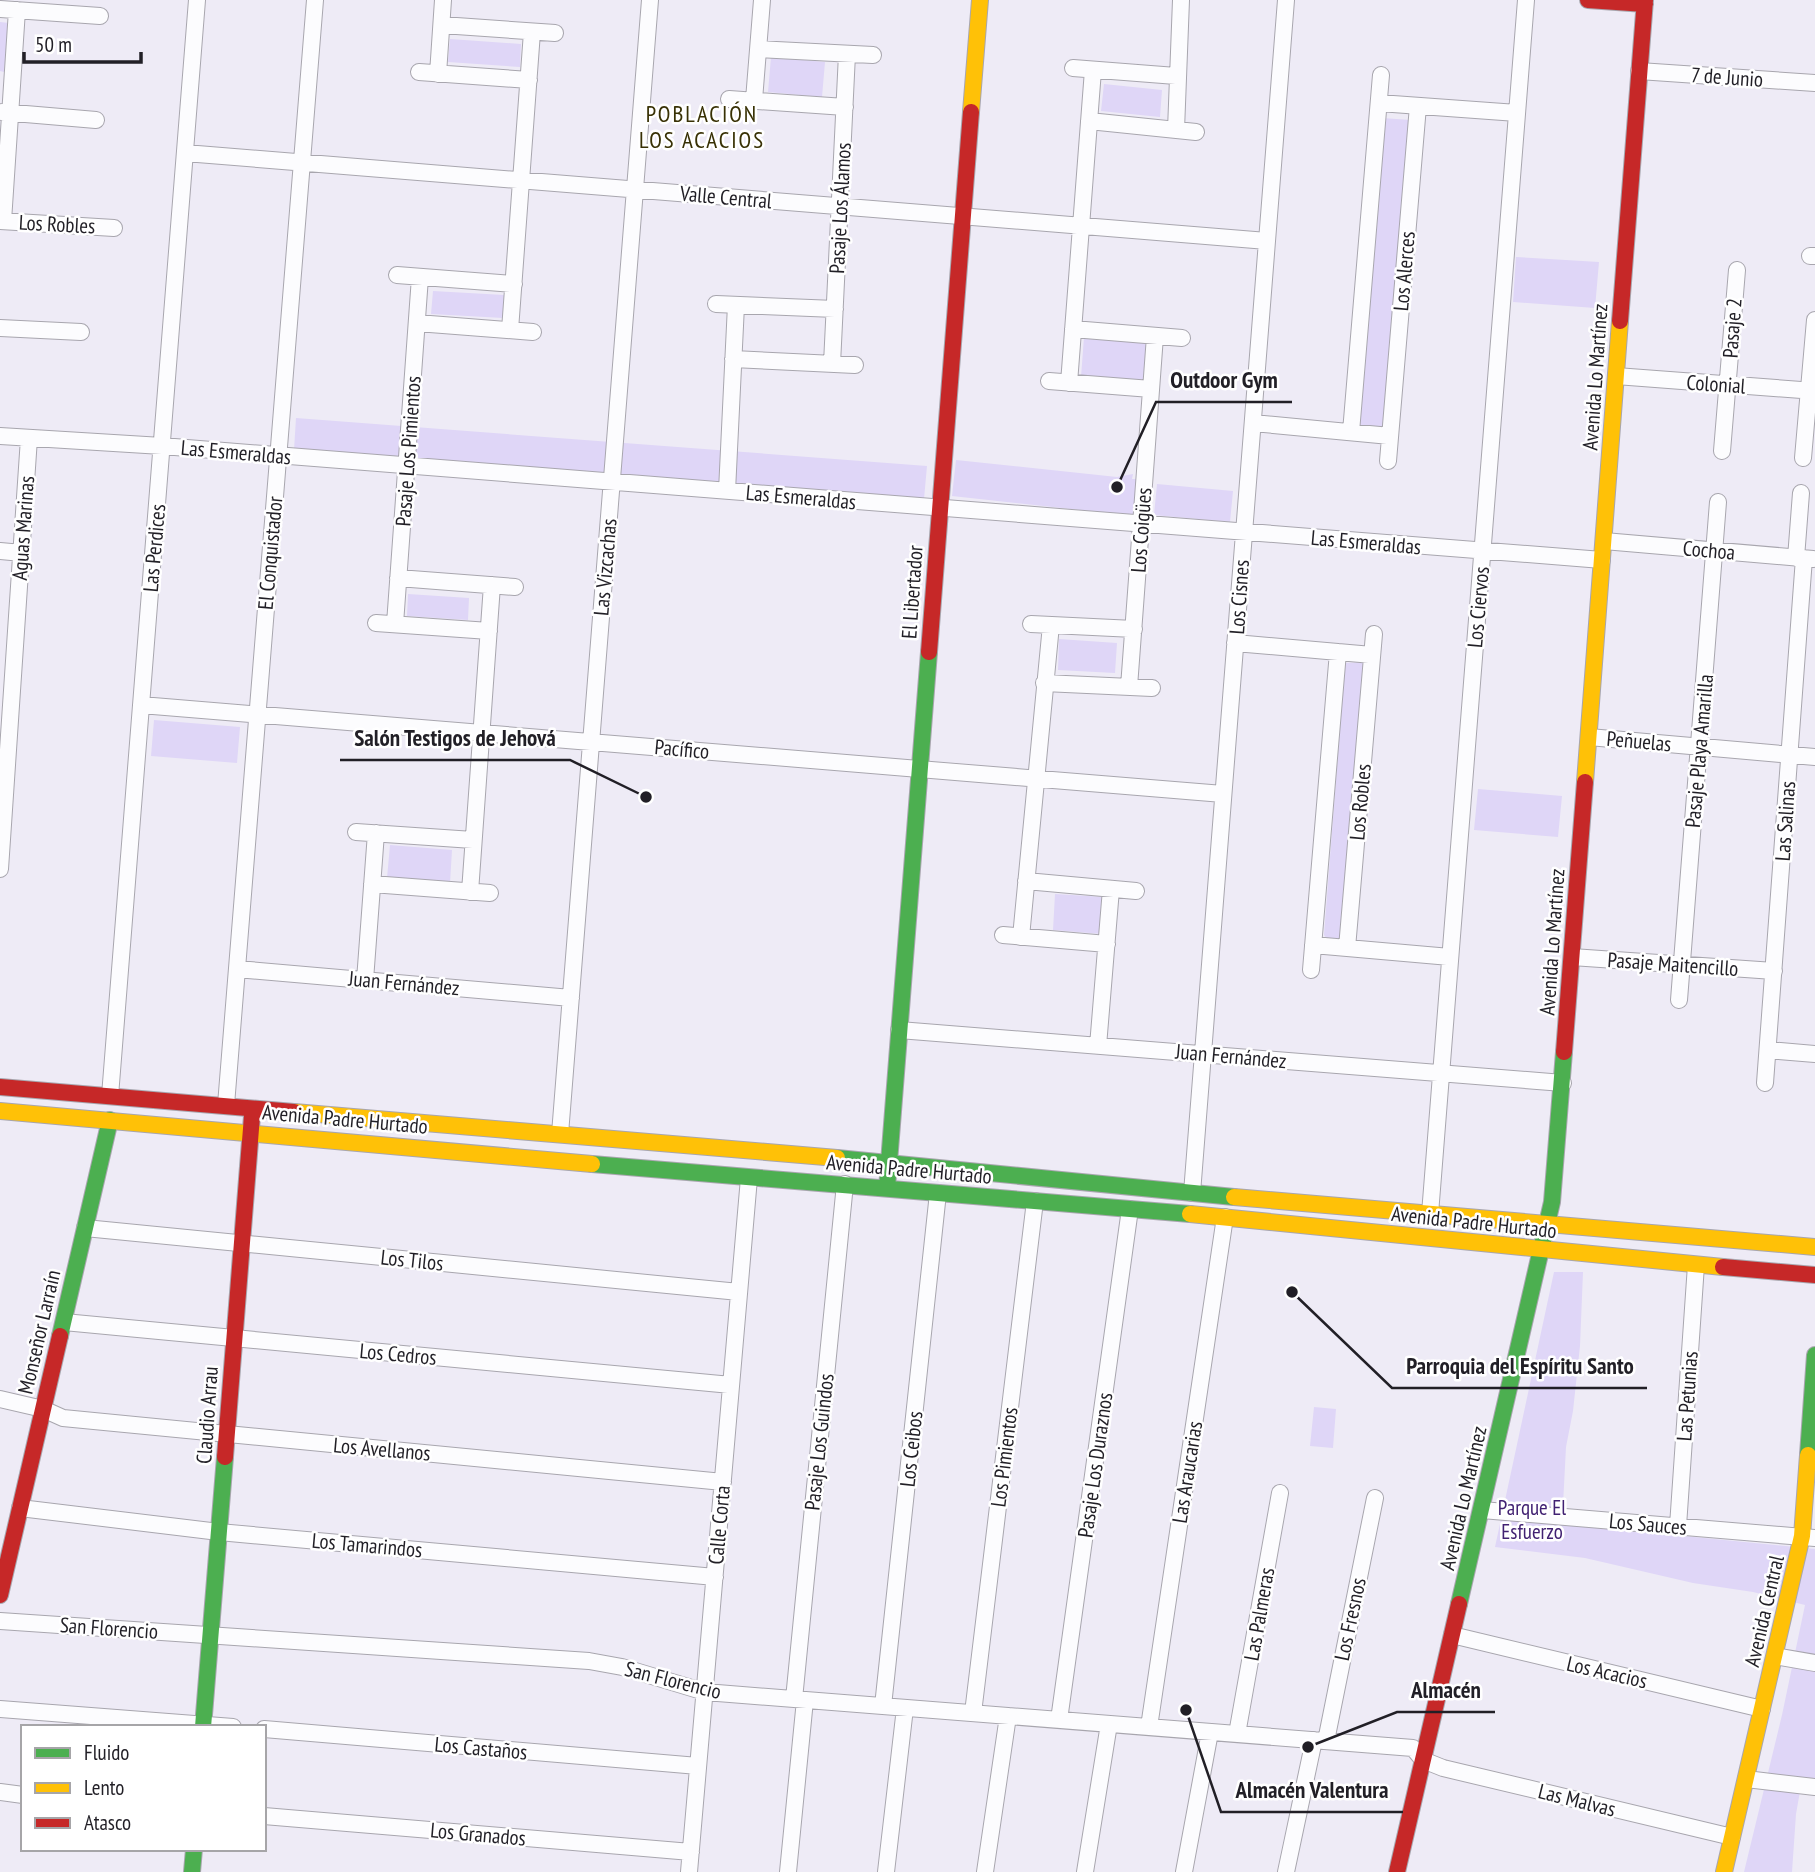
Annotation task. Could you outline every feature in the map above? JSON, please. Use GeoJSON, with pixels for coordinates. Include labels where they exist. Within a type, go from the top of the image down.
{"type":"FeatureCollection","features":[{"type":"Feature","properties":{"kind":"main road","name":"El Libertador"},"geometry":{"type":"LineString","coordinates":[[887,1188],[980,0]]}},
{"type":"Feature","properties":{"kind":"main road"},"geometry":{"type":"LineString","coordinates":[[1588,0],[1645,2]]}},
{"type":"Feature","properties":{"kind":"main road","name":"Avenida Lo Martínez"},"geometry":{"type":"LineString","coordinates":[[1397,1872],[1552,1202],[1645,2]]}},
{"type":"Feature","properties":{"kind":"main road","name":"Avenida Padre Hurtado"},"geometry":{"type":"LineString","coordinates":[[0,1087],[889,1162],[1192,1193],[1815,1247]]}},
{"type":"Feature","properties":{"kind":"main road","name":"Claudio Arrau"},"geometry":{"type":"LineString","coordinates":[[203,1725],[254,1108]]}},
{"type":"Feature","properties":{"kind":"main road","name":"Avenida Padre Hurtado"},"geometry":{"type":"LineString","coordinates":[[0,1111],[749,1178],[1226,1217],[1815,1275]]}},
{"type":"Feature","properties":{"kind":"main road","name":"Monseñor Larraín"},"geometry":{"type":"LineString","coordinates":[[0,1595],[110,1120]]}},
{"type":"Feature","properties":{"kind":"main road","name":"Avenida Central"},"geometry":{"type":"LineString","coordinates":[[1724,1872],[1774,1656],[1809,1537],[1815,1355]]}},
{"type":"Feature","properties":{"kind":"main road"},"geometry":{"type":"LineString","coordinates":[[192,1872],[194,1851]]}},
{"type":"Feature","properties":{"kind":"street","name":"Las Perdices"},"geometry":{"type":"LineString","coordinates":[[110,1096],[197,0]]}},
{"type":"Feature","properties":{"kind":"street","name":"El Conquistador"},"geometry":{"type":"LineString","coordinates":[[226,1105],[315,0]]}},
{"type":"Feature","properties":{"kind":"street"},"geometry":{"type":"LineString","coordinates":[[438,74],[443,0]]}},
{"type":"Feature","properties":{"kind":"street","name":"Las Vizcachas"},"geometry":{"type":"LineString","coordinates":[[560,1134],[650,0]]}},
{"type":"Feature","properties":{"kind":"street"},"geometry":{"type":"LineString","coordinates":[[754,100],[762,0]]}},
{"type":"Feature","properties":{"kind":"street"},"geometry":{"type":"LineString","coordinates":[[1175,130],[1181,0]]}},
{"type":"Feature","properties":{"kind":"street","name":"Los Cisnes"},"geometry":{"type":"LineString","coordinates":[[1192,1193],[1286,0]]}},
{"type":"Feature","properties":{"kind":"street","name":"Los Ciervos"},"geometry":{"type":"LineString","coordinates":[[1430,1214],[1526,0]]}},
{"type":"Feature","properties":{"kind":"street"},"geometry":{"type":"LineString","coordinates":[[2,221],[8,10],[100,16]]}},
{"type":"Feature","properties":{"kind":"street"},"geometry":{"type":"LineString","coordinates":[[442,25],[555,33]]}},
{"type":"Feature","properties":{"kind":"street"},"geometry":{"type":"LineString","coordinates":[[510,330],[532,32]]}},
{"type":"Feature","properties":{"kind":"street"},"geometry":{"type":"LineString","coordinates":[[759,48],[873,55]]}},
{"type":"Feature","properties":{"kind":"street","name":"Pasaje Los Álamos"},"geometry":{"type":"LineString","coordinates":[[832,364],[847,54]]}},
{"type":"Feature","properties":{"kind":"street"},"geometry":{"type":"LineString","coordinates":[[1073,68],[1176,76]]}},
{"type":"Feature","properties":{"kind":"street"},"geometry":{"type":"LineString","coordinates":[[1069,383],[1093,70]]}},
{"type":"Feature","properties":{"kind":"street","name":"7 de Junio"},"geometry":{"type":"LineString","coordinates":[[1639,71],[1815,83]]}},
{"type":"Feature","properties":{"kind":"street"},"geometry":{"type":"LineString","coordinates":[[418,72],[529,80]]}},
{"type":"Feature","properties":{"kind":"street","name":"Los Alerces"},"geometry":{"type":"LineString","coordinates":[[1351,432],[1381,75]]}},
{"type":"Feature","properties":{"kind":"street"},"geometry":{"type":"LineString","coordinates":[[730,99],[845,107]]}},
{"type":"Feature","properties":{"kind":"street"},"geometry":{"type":"LineString","coordinates":[[1379,103],[1517,113]]}},
{"type":"Feature","properties":{"kind":"street","name":"Los Alerces"},"geometry":{"type":"LineString","coordinates":[[1388,461],[1418,106]]}},
{"type":"Feature","properties":{"kind":"street"},"geometry":{"type":"LineString","coordinates":[[5,112],[96,120]]}},
{"type":"Feature","properties":{"kind":"street"},"geometry":{"type":"LineString","coordinates":[[1089,121],[1196,132]]}},
{"type":"Feature","properties":{"kind":"street","name":"Valle Central"},"geometry":{"type":"LineString","coordinates":[[185,153],[1267,241]]}},
{"type":"Feature","properties":{"kind":"street","name":"Los Robles"},"geometry":{"type":"LineString","coordinates":[[2,221],[114,228]]}},
{"type":"Feature","properties":{"kind":"street","name":"Pasaje 2"},"geometry":{"type":"LineString","coordinates":[[1722,451],[1737,271]]}},
{"type":"Feature","properties":{"kind":"street"},"geometry":{"type":"LineString","coordinates":[[397,275],[514,284]]}},
{"type":"Feature","properties":{"kind":"street","name":"Pasaje Los Pimientos"},"geometry":{"type":"LineString","coordinates":[[395,624],[420,277]]}},
{"type":"Feature","properties":{"kind":"street"},"geometry":{"type":"LineString","coordinates":[[716,304],[835,309]]}},
{"type":"Feature","properties":{"kind":"street"},"geometry":{"type":"LineString","coordinates":[[727,491],[736,305]]}},
{"type":"Feature","properties":{"kind":"street"},"geometry":{"type":"LineString","coordinates":[[1807,450],[1815,320]]}},
{"type":"Feature","properties":{"kind":"street"},"geometry":{"type":"LineString","coordinates":[[417,323],[533,332]]}},
{"type":"Feature","properties":{"kind":"street"},"geometry":{"type":"LineString","coordinates":[[0,328],[81,332]]}},
{"type":"Feature","properties":{"kind":"street"},"geometry":{"type":"LineString","coordinates":[[1073,329],[1182,338]]}},
{"type":"Feature","properties":{"kind":"street","name":"Los Coigües"},"geometry":{"type":"LineString","coordinates":[[1129,687],[1155,336]]}},
{"type":"Feature","properties":{"kind":"street"},"geometry":{"type":"LineString","coordinates":[[733,359],[855,365]]}},
{"type":"Feature","properties":{"kind":"street","name":"Colonial"},"geometry":{"type":"LineString","coordinates":[[1616,376],[1812,391]]}},
{"type":"Feature","properties":{"kind":"street"},"geometry":{"type":"LineString","coordinates":[[1049,381],[1151,389]]}},
{"type":"Feature","properties":{"kind":"street"},"geometry":{"type":"LineString","coordinates":[[1253,422],[1390,436]]}},
{"type":"Feature","properties":{"kind":"street","name":"Las Esmeraldas"},"geometry":{"type":"LineString","coordinates":[[0,436],[162,446],[1602,560]]}},
{"type":"Feature","properties":{"kind":"street","name":"Aguas Marinas"},"geometry":{"type":"LineString","coordinates":[[0,859],[7,665],[22,553],[29,438]]}},
{"type":"Feature","properties":{"kind":"street","name":"Las Salinas"},"geometry":{"type":"LineString","coordinates":[[1765,1083],[1805,558],[1801,493]]}},
{"type":"Feature","properties":{"kind":"street","name":"Pasaje Playa Amarilla"},"geometry":{"type":"LineString","coordinates":[[1679,1000],[1718,502]]}},
{"type":"Feature","properties":{"kind":"street","name":"Cochoa"},"geometry":{"type":"LineString","coordinates":[[1604,541],[1805,558]]}},
{"type":"Feature","properties":{"kind":"street"},"geometry":{"type":"LineString","coordinates":[[0,551],[22,553]]}},
{"type":"Feature","properties":{"kind":"street"},"geometry":{"type":"LineString","coordinates":[[398,578],[514,587]]}},
{"type":"Feature","properties":{"kind":"street"},"geometry":{"type":"LineString","coordinates":[[470,892],[492,585]]}},
{"type":"Feature","properties":{"kind":"street"},"geometry":{"type":"LineString","coordinates":[[376,623],[489,631]]}},
{"type":"Feature","properties":{"kind":"street"},"geometry":{"type":"LineString","coordinates":[[1031,624],[1134,629]]}},
{"type":"Feature","properties":{"kind":"street"},"geometry":{"type":"LineString","coordinates":[[1021,937],[1051,625]]}},
{"type":"Feature","properties":{"kind":"street","name":"Los Robles"},"geometry":{"type":"LineString","coordinates":[[1347,948],[1374,634]]}},
{"type":"Feature","properties":{"kind":"street"},"geometry":{"type":"LineString","coordinates":[[1235,643],[1372,655]]}},
{"type":"Feature","properties":{"kind":"street","name":"Los Robles"},"geometry":{"type":"LineString","coordinates":[[1311,970],[1338,652]]}},
{"type":"Feature","properties":{"kind":"street"},"geometry":{"type":"LineString","coordinates":[[1044,683],[1152,688]]}},
{"type":"Feature","properties":{"kind":"street","name":"Pacífico"},"geometry":{"type":"LineString","coordinates":[[141,705],[1223,793]]}},
{"type":"Feature","properties":{"kind":"street","name":"Peñuelas"},"geometry":{"type":"LineString","coordinates":[[1589,737],[1815,757]]}},
{"type":"Feature","properties":{"kind":"street"},"geometry":{"type":"LineString","coordinates":[[356,832],[473,841]]}},
{"type":"Feature","properties":{"kind":"street"},"geometry":{"type":"LineString","coordinates":[[365,980],[376,833]]}},
{"type":"Feature","properties":{"kind":"street"},"geometry":{"type":"LineString","coordinates":[[1026,881],[1136,891]]}},
{"type":"Feature","properties":{"kind":"street"},"geometry":{"type":"LineString","coordinates":[[372,884],[489,893]]}},
{"type":"Feature","properties":{"kind":"street"},"geometry":{"type":"LineString","coordinates":[[1098,1046],[1111,889]]}},
{"type":"Feature","properties":{"kind":"street"},"geometry":{"type":"LineString","coordinates":[[1003,935],[1107,944]]}},
{"type":"Feature","properties":{"kind":"street"},"geometry":{"type":"LineString","coordinates":[[1313,945],[1450,957]]}},
{"type":"Feature","properties":{"kind":"street","name":"Pasaje Maitencillo"},"geometry":{"type":"LineString","coordinates":[[1572,957],[1773,971]]}},
{"type":"Feature","properties":{"kind":"street","name":"Juan Fernández"},"geometry":{"type":"LineString","coordinates":[[237,969],[571,998]]}},
{"type":"Feature","properties":{"kind":"street","name":"Juan Fernández"},"geometry":{"type":"LineString","coordinates":[[900,1030],[1563,1083]]}},
{"type":"Feature","properties":{"kind":"street"},"geometry":{"type":"LineString","coordinates":[[1768,1050],[1815,1054]]}},
{"type":"Feature","properties":{"kind":"street","name":"Calle Corta"},"geometry":{"type":"LineString","coordinates":[[689,1872],[749,1178]]}},
{"type":"Feature","properties":{"kind":"street","name":"Pasaje Los Guindos"},"geometry":{"type":"LineString","coordinates":[[788,1872],[799,1699],[845,1184]]}},
{"type":"Feature","properties":{"kind":"street","name":"Los Ceibos"},"geometry":{"type":"LineString","coordinates":[[883,1706],[938,1193]]}},
{"type":"Feature","properties":{"kind":"street","name":"Los Pimientos"},"geometry":{"type":"LineString","coordinates":[[973,1713],[1035,1201]]}},
{"type":"Feature","properties":{"kind":"street","name":"Pasaje Los Duraznos"},"geometry":{"type":"LineString","coordinates":[[1059,1720],[1130,1209]]}},
{"type":"Feature","properties":{"kind":"street","name":"Las Araucarias"},"geometry":{"type":"LineString","coordinates":[[1149,1727],[1226,1217]]}},
{"type":"Feature","properties":{"kind":"street","name":"Los Tilos"},"geometry":{"type":"LineString","coordinates":[[85,1228],[739,1292]]}},
{"type":"Feature","properties":{"kind":"street","name":"Las Petunias"},"geometry":{"type":"LineString","coordinates":[[1678,1526],[1696,1265]]}},
{"type":"Feature","properties":{"kind":"street","name":"Los Cedros"},"geometry":{"type":"LineString","coordinates":[[64,1322],[732,1385]]}},
{"type":"Feature","properties":{"kind":"street","name":"Los Avellanos"},"geometry":{"type":"LineString","coordinates":[[0,1399],[43,1409],[63,1418],[723,1482]]}},
{"type":"Feature","properties":{"kind":"street","name":"Las Palmeras"},"geometry":{"type":"LineString","coordinates":[[1237,1734],[1280,1493]]}},
{"type":"Feature","properties":{"kind":"street","name":"Los Fresnos"},"geometry":{"type":"LineString","coordinates":[[1286,1872],[1320,1740],[1375,1498]]}},
{"type":"Feature","properties":{"kind":"street","name":"Los Tamarindos"},"geometry":{"type":"LineString","coordinates":[[20,1508],[219,1532],[715,1577]]}},
{"type":"Feature","properties":{"kind":"street","name":"Los Sauces"},"geometry":{"type":"LineString","coordinates":[[1482,1510],[1809,1537]]}},
{"type":"Feature","properties":{"kind":"street","name":"San Florencio"},"geometry":{"type":"LineString","coordinates":[[0,1621],[589,1661],[622,1667],[705,1692],[1413,1748],[1423,1760]]}},
{"type":"Feature","properties":{"kind":"street","name":"Los Acacios"},"geometry":{"type":"LineString","coordinates":[[1452,1635],[1762,1709]]}},
{"type":"Feature","properties":{"kind":"street"},"geometry":{"type":"LineString","coordinates":[[1774,1656],[1815,1663]]}},
{"type":"Feature","properties":{"kind":"street"},"geometry":{"type":"LineString","coordinates":[[886,1872],[905,1708]]}},
{"type":"Feature","properties":{"kind":"street"},"geometry":{"type":"LineString","coordinates":[[0,1709],[191,1725]]}},
{"type":"Feature","properties":{"kind":"street"},"geometry":{"type":"LineString","coordinates":[[985,1872],[1009,1716]]}},
{"type":"Feature","properties":{"kind":"street"},"geometry":{"type":"LineString","coordinates":[[1085,1872],[1109,1724]]}},
{"type":"Feature","properties":{"kind":"street","name":"Los Castaños"},"geometry":{"type":"LineString","coordinates":[[266,1729],[698,1766]]}},
{"type":"Feature","properties":{"kind":"street"},"geometry":{"type":"LineString","coordinates":[[1184,1872],[1210,1732]]}},
{"type":"Feature","properties":{"kind":"street","name":"Las Malvas"},"geometry":{"type":"LineString","coordinates":[[1423,1760],[1456,1771],[1732,1837]]}},
{"type":"Feature","properties":{"kind":"street"},"geometry":{"type":"LineString","coordinates":[[1746,1779],[1815,1787]]}},
{"type":"Feature","properties":{"kind":"street"},"geometry":{"type":"LineString","coordinates":[[0,1793],[21,1795]]}},
{"type":"Feature","properties":{"kind":"street","name":"Los Granados"},"geometry":{"type":"LineString","coordinates":[[266,1816],[691,1852]]}},
{"type":"Feature","properties":{"kind":"green space"},"geometry":{"type":"Polygon","coordinates":[[[0,22],[9,23],[4,72],[0,71],[0,22]]]}},
{"type":"Feature","properties":{"kind":"green space"},"geometry":{"type":"Polygon","coordinates":[[[450,39],[521,44],[520,67],[448,62],[450,39]]]}},
{"type":"Feature","properties":{"kind":"green space"},"geometry":{"type":"Polygon","coordinates":[[[771,57],[825,62],[822,97],[768,92],[771,57]]]}},
{"type":"Feature","properties":{"kind":"green space"},"geometry":{"type":"Polygon","coordinates":[[[1104,84],[1162,90],[1160,117],[1101,111],[1104,84]]]}},
{"type":"Feature","properties":{"kind":"green space"},"geometry":{"type":"Polygon","coordinates":[[[1382,118],[1411,120],[1384,428],[1357,425],[1382,118]]]}},
{"type":"Feature","properties":{"kind":"green space"},"geometry":{"type":"Polygon","coordinates":[[[1516,257],[1599,262],[1595,308],[1513,302],[1516,257]]]}},
{"type":"Feature","properties":{"kind":"green space"},"geometry":{"type":"Polygon","coordinates":[[[433,291],[504,295],[503,318],[431,314],[433,291]]]}},
{"type":"Feature","properties":{"kind":"green space"},"geometry":{"type":"Polygon","coordinates":[[[1084,337],[1149,340],[1146,381],[1081,377],[1084,337]]]}},
{"type":"Feature","properties":{"kind":"green space"},"geometry":{"type":"Polygon","coordinates":[[[296,418],[927,466],[924,499],[294,450],[296,418]]]}},
{"type":"Feature","properties":{"kind":"green space"},"geometry":{"type":"Polygon","coordinates":[[[956,460],[1117,477],[1133,474],[1132,479],[1139,479],[1135,516],[952,496],[956,460]]]}},
{"type":"Feature","properties":{"kind":"green space"},"geometry":{"type":"Polygon","coordinates":[[[1157,484],[1233,491],[1230,522],[1154,515],[1157,484]]]}},
{"type":"Feature","properties":{"kind":"green space"},"geometry":{"type":"Polygon","coordinates":[[[408,594],[469,598],[468,620],[407,616],[408,594]]]}},
{"type":"Feature","properties":{"kind":"green space"},"geometry":{"type":"Polygon","coordinates":[[[1059,639],[1117,643],[1115,673],[1058,670],[1059,639]]]}},
{"type":"Feature","properties":{"kind":"green space"},"geometry":{"type":"Polygon","coordinates":[[[1366,662],[1344,941],[1327,939],[1324,935],[1345,663],[1366,662]]]}},
{"type":"Feature","properties":{"kind":"green space"},"geometry":{"type":"Polygon","coordinates":[[[154,720],[240,727],[237,763],[151,756],[154,720]]]}},
{"type":"Feature","properties":{"kind":"green space"},"geometry":{"type":"Polygon","coordinates":[[[1478,789],[1562,796],[1558,837],[1474,830],[1478,789]]]}},
{"type":"Feature","properties":{"kind":"green space"},"geometry":{"type":"Polygon","coordinates":[[[390,845],[452,850],[450,883],[387,878],[390,845]]]}},
{"type":"Feature","properties":{"kind":"green space"},"geometry":{"type":"Polygon","coordinates":[[[1055,894],[1104,897],[1102,934],[1053,930],[1055,894]]]}},
{"type":"Feature","properties":{"kind":"green space","name":"Parque El Esfuerzo"},"geometry":{"type":"Polygon","coordinates":[[[1554,1272],[1583,1272],[1580,1346],[1566,1447],[1562,1524],[1815,1549],[1815,1778],[1802,1780],[1796,1814],[1792,1872],[1744,1872],[1805,1605],[1585,1558],[1495,1547],[1554,1272]]]}},
{"type":"Feature","properties":{"kind":"green space"},"geometry":{"type":"Polygon","coordinates":[[[1314,1407],[1336,1409],[1333,1448],[1310,1446],[1314,1407]]]}},
{"type":"Feature","properties":{"kind":"traffic: fast"},"geometry":{"type":"LineString","coordinates":[[887,1188],[929,652]]}},
{"type":"Feature","properties":{"kind":"traffic: fast"},"geometry":{"type":"LineString","coordinates":[[1459,1604],[1552,1202],[1564,1052]]}},
{"type":"Feature","properties":{"kind":"traffic: fast"},"geometry":{"type":"LineString","coordinates":[[60,1336],[110,1120]]}},
{"type":"Feature","properties":{"kind":"traffic: fast"},"geometry":{"type":"LineString","coordinates":[[837,1158],[1234,1197]]}},
{"type":"Feature","properties":{"kind":"traffic: fast"},"geometry":{"type":"LineString","coordinates":[[592,1164],[1190,1214]]}},
{"type":"Feature","properties":{"kind":"traffic: fast"},"geometry":{"type":"LineString","coordinates":[[1808,1455],[1815,1355]]}},
{"type":"Feature","properties":{"kind":"traffic: fast"},"geometry":{"type":"LineString","coordinates":[[203,1725],[225,1457]]}},
{"type":"Feature","properties":{"kind":"traffic: fast"},"geometry":{"type":"LineString","coordinates":[[192,1872],[194,1851]]}},
{"type":"Feature","properties":{"kind":"traffic: slow"},"geometry":{"type":"LineString","coordinates":[[971,112],[980,0]]}},
{"type":"Feature","properties":{"kind":"traffic: slow"},"geometry":{"type":"LineString","coordinates":[[1585,782],[1620,321]]}},
{"type":"Feature","properties":{"kind":"traffic: slow"},"geometry":{"type":"LineString","coordinates":[[0,1111],[592,1164]]}},
{"type":"Feature","properties":{"kind":"traffic: slow"},"geometry":{"type":"LineString","coordinates":[[294,1112],[837,1158]]}},
{"type":"Feature","properties":{"kind":"traffic: slow"},"geometry":{"type":"LineString","coordinates":[[1234,1197],[1815,1247]]}},
{"type":"Feature","properties":{"kind":"traffic: slow"},"geometry":{"type":"LineString","coordinates":[[1190,1214],[1723,1267]]}},
{"type":"Feature","properties":{"kind":"traffic: slow"},"geometry":{"type":"LineString","coordinates":[[1724,1872],[1802,1536],[1808,1455]]}},
{"type":"Feature","properties":{"kind":"traffic: jam"},"geometry":{"type":"LineString","coordinates":[[1588,0],[1645,4]]}},
{"type":"Feature","properties":{"kind":"traffic: jam"},"geometry":{"type":"LineString","coordinates":[[1620,321],[1645,0]]}},
{"type":"Feature","properties":{"kind":"traffic: jam"},"geometry":{"type":"LineString","coordinates":[[929,652],[971,112]]}},
{"type":"Feature","properties":{"kind":"traffic: jam"},"geometry":{"type":"LineString","coordinates":[[1564,1052],[1585,782]]}},
{"type":"Feature","properties":{"kind":"traffic: jam"},"geometry":{"type":"LineString","coordinates":[[0,1087],[294,1112]]}},
{"type":"Feature","properties":{"kind":"traffic: jam"},"geometry":{"type":"LineString","coordinates":[[225,1457],[252,1116]]}},
{"type":"Feature","properties":{"kind":"traffic: jam"},"geometry":{"type":"LineString","coordinates":[[1723,1267],[1815,1275]]}},
{"type":"Feature","properties":{"kind":"traffic: jam"},"geometry":{"type":"LineString","coordinates":[[0,1595],[60,1336]]}},
{"type":"Feature","properties":{"kind":"traffic: jam"},"geometry":{"type":"LineString","coordinates":[[1397,1872],[1459,1604]]}},
{"type":"Feature","properties":{"kind":"place","name":"Outdoor Gym"},"geometry":{"type":"Point","coordinates":[1117,487]}},
{"type":"Feature","properties":{"kind":"place","name":"Salón Testigos de Jehová"},"geometry":{"type":"Point","coordinates":[646,797]}},
{"type":"Feature","properties":{"kind":"place","name":"Parroquia del Espíritu Santo"},"geometry":{"type":"Point","coordinates":[1292,1292]}},
{"type":"Feature","properties":{"kind":"place","name":"Almacén Valentura"},"geometry":{"type":"Point","coordinates":[1186,1710]}},
{"type":"Feature","properties":{"kind":"place","name":"Almacén"},"geometry":{"type":"Point","coordinates":[1308,1747]}},
{"type":"Feature","properties":{"kind":"district","name":"POBLACIÓN LOS ACACIOS"},"geometry":{"type":"Point","coordinates":[702,126]}}]}
